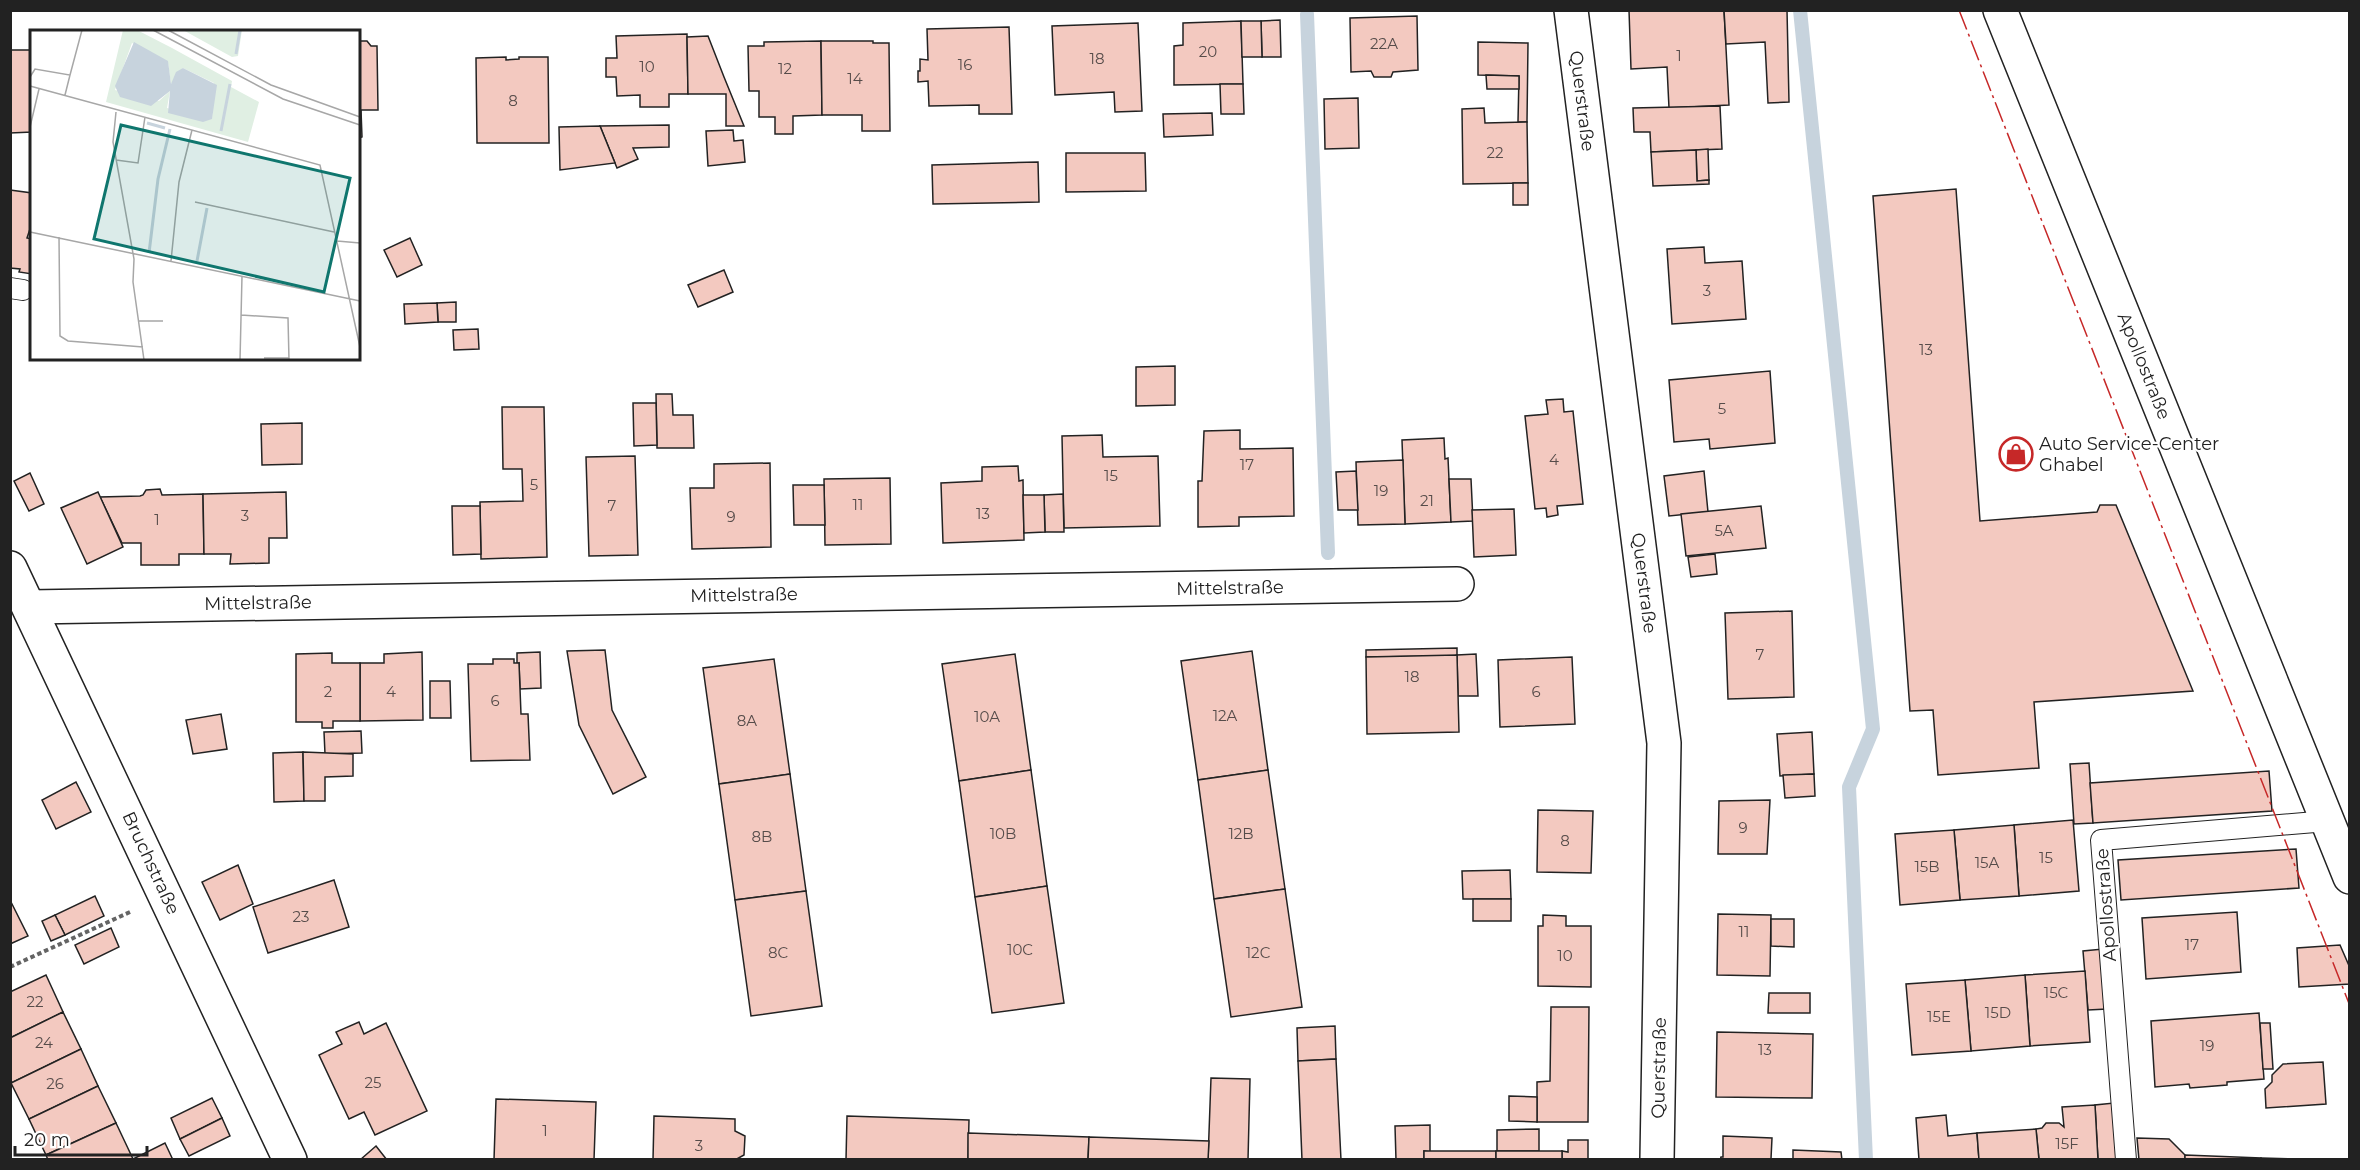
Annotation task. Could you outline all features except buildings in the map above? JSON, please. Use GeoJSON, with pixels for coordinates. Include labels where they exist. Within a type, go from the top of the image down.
{"type":"FeatureCollection","features":[{"type":"Feature","properties":{"kind":"street","name":"Querstraße"},"geometry":{"type":"LineString","coordinates":[[1571,10],[1664,743],[1657,1160]]}},
{"type":"Feature","properties":{"kind":"street","name":"Apollostraße"},"geometry":{"type":"LineString","coordinates":[[2000,10],[2349,877]]}},
{"type":"Feature","properties":{"kind":"street","name":"Bruchstraße"},"geometry":{"type":"LineString","coordinates":[[10,568],[290,1160]]}},
{"type":"Feature","properties":{"kind":"street","name":"Mittelstraße"},"geometry":{"type":"LineString","coordinates":[[30,607],[1457,584]]}},
{"type":"Feature","properties":{"kind":"lane","name":"Apollostraße"},"geometry":{"type":"LineString","coordinates":[[2126,1160],[2101,840],[2327,821]]}},
{"type":"Feature","properties":{"kind":"path"},"geometry":{"type":"LineString","coordinates":[[10,967],[166,895]]}},
{"type":"Feature","properties":{"kind":"waterway"},"geometry":{"type":"LineString","coordinates":[[1800,10],[1873,729],[1849,787],[1866,1160]]}},
{"type":"Feature","properties":{"kind":"waterway"},"geometry":{"type":"LineString","coordinates":[[1307,14],[1328,553]]}},
{"type":"Feature","properties":{"kind":"power"},"geometry":{"type":"LineString","coordinates":[[1959,10],[2350,1006]]}},
{"type":"Feature","properties":{"kind":"place","name":"Auto Service-Center Ghabel"},"geometry":{"type":"Point","coordinates":[2016,454]}}]}
